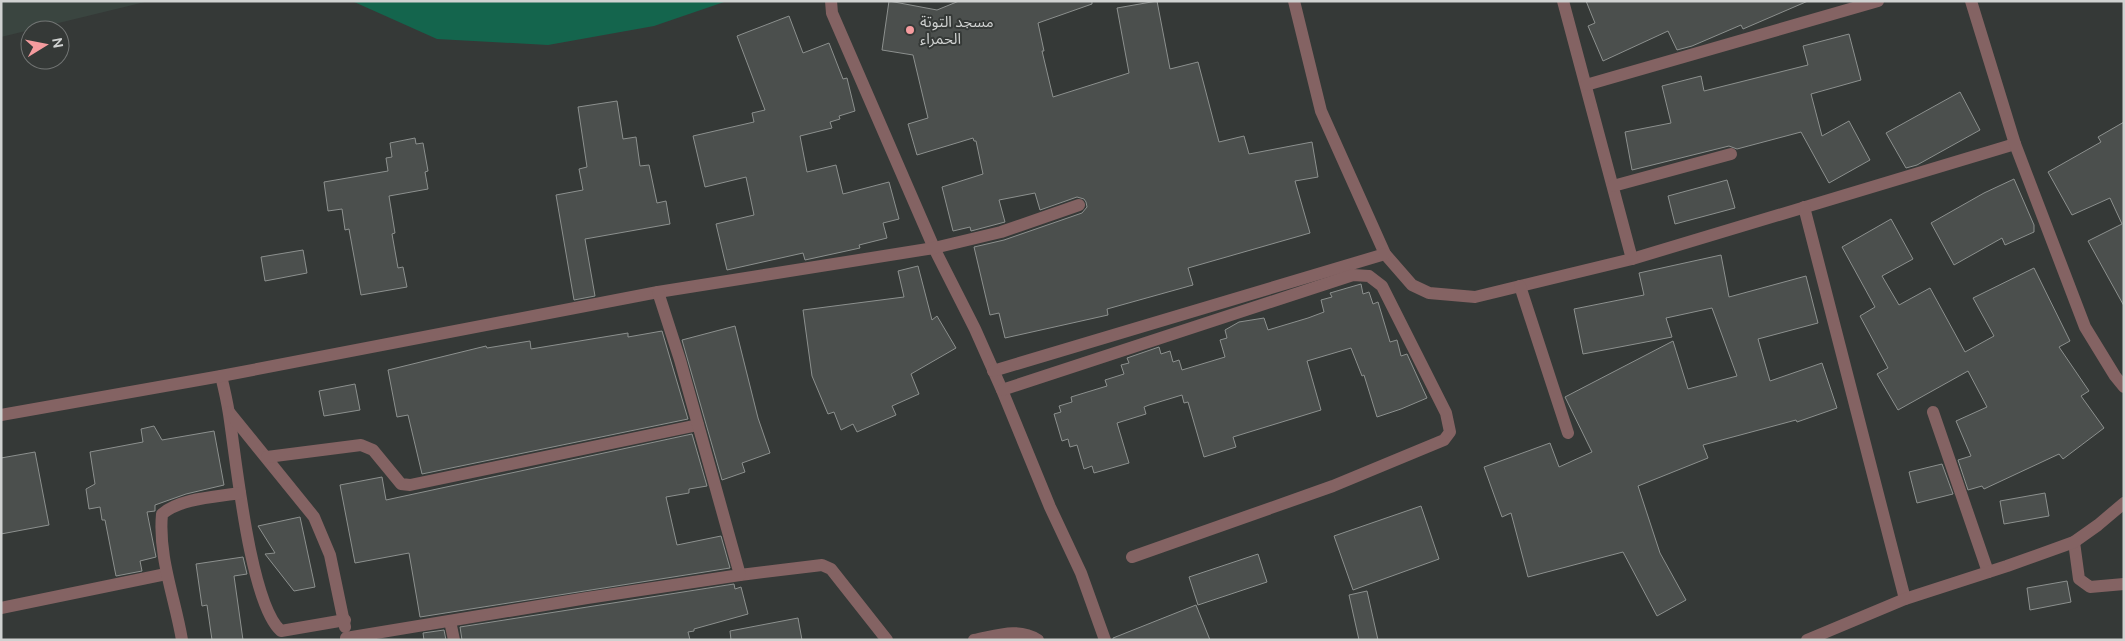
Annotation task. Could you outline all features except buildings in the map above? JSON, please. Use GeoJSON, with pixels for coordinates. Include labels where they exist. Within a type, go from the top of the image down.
{"type":"FeatureCollection","features":[{"type":"Feature","properties":{"kind":"street"},"geometry":{"type":"LineString","coordinates":[[831,1],[832,13],[934,248],[975,329],[1050,507],[1081,572],[1105,640]]}},
{"type":"Feature","properties":{"kind":"street"},"geometry":{"type":"LineString","coordinates":[[1563,1],[1632,259]]}},
{"type":"Feature","properties":{"kind":"street"},"geometry":{"type":"LineString","coordinates":[[1586,85],[1878,1]]}},
{"type":"Feature","properties":{"kind":"street"},"geometry":{"type":"LineString","coordinates":[[1971,1],[2015,144],[2085,327],[2115,376],[2124,387]]}},
{"type":"Feature","properties":{"kind":"street"},"geometry":{"type":"LineString","coordinates":[[1296,2],[1321,111],[1385,254],[1412,285],[1429,293],[1475,297],[1632,259],[2015,144]]}},
{"type":"Feature","properties":{"kind":"street"},"geometry":{"type":"LineString","coordinates":[[1613,186],[1731,154]]}},
{"type":"Feature","properties":{"kind":"street"},"geometry":{"type":"LineString","coordinates":[[1,415],[221,376],[658,292],[934,248],[1001,232],[1079,205]]}},
{"type":"Feature","properties":{"kind":"street"},"geometry":{"type":"LineString","coordinates":[[1804,207],[1905,599]]}},
{"type":"Feature","properties":{"kind":"street"},"geometry":{"type":"LineString","coordinates":[[993,371],[1385,254]]}},
{"type":"Feature","properties":{"kind":"street"},"geometry":{"type":"LineString","coordinates":[[1002,390],[1353,275],[1369,276],[1382,286],[1446,413],[1450,432],[1444,440],[1332,486],[1132,557]]}},
{"type":"Feature","properties":{"kind":"street"},"geometry":{"type":"LineString","coordinates":[[1520,286],[1568,433]]}},
{"type":"Feature","properties":{"kind":"street"},"geometry":{"type":"LineString","coordinates":[[658,292],[740,575]]}},
{"type":"Feature","properties":{"kind":"street"},"geometry":{"type":"LineString","coordinates":[[221,376],[229,412],[240,492],[260,594],[274,625],[281,631],[345,620]]}},
{"type":"Feature","properties":{"kind":"street"},"geometry":{"type":"LineString","coordinates":[[229,412],[314,517],[330,555],[345,620],[347,639],[740,575],[822,565],[832,569],[887,640]]}},
{"type":"Feature","properties":{"kind":"street"},"geometry":{"type":"LineString","coordinates":[[1933,412],[1988,572]]}},
{"type":"Feature","properties":{"kind":"street"},"geometry":{"type":"LineString","coordinates":[[267,457],[361,445],[373,450],[401,484],[410,485],[698,425]]}},
{"type":"Feature","properties":{"kind":"street"},"geometry":{"type":"LineString","coordinates":[[182,640],[177,609],[166,574],[161,528],[162,514],[185,503],[240,492]]}},
{"type":"Feature","properties":{"kind":"street"},"geometry":{"type":"LineString","coordinates":[[1807,640],[1905,599],[2074,542],[2124,503]]}},
{"type":"Feature","properties":{"kind":"street"},"geometry":{"type":"LineString","coordinates":[[2074,542],[2080,579],[2090,586],[2124,584]]}},
{"type":"Feature","properties":{"kind":"street"},"geometry":{"type":"LineString","coordinates":[[1,608],[166,574]]}},
{"type":"Feature","properties":{"kind":"street"},"geometry":{"type":"LineString","coordinates":[[450,621],[454,640]]}},
{"type":"Feature","properties":{"kind":"street"},"geometry":{"type":"LineString","coordinates":[[974,640],[1015,632],[1029,634],[1038,640]]}},
{"type":"Feature","properties":{"kind":"shaded area"},"geometry":{"type":"Polygon","coordinates":[[[1,1],[149,1],[70,20],[20,20],[20,32],[1,37],[1,1]]]}},
{"type":"Feature","properties":{"kind":"green space"},"geometry":{"type":"Polygon","coordinates":[[[352,1],[727,1],[654,26],[548,45],[437,39],[352,1]]]}},
{"type":"Feature","properties":{"kind":"place","name":"مسجد التوتة الحمراء"},"geometry":{"type":"Point","coordinates":[910,30]}}]}
